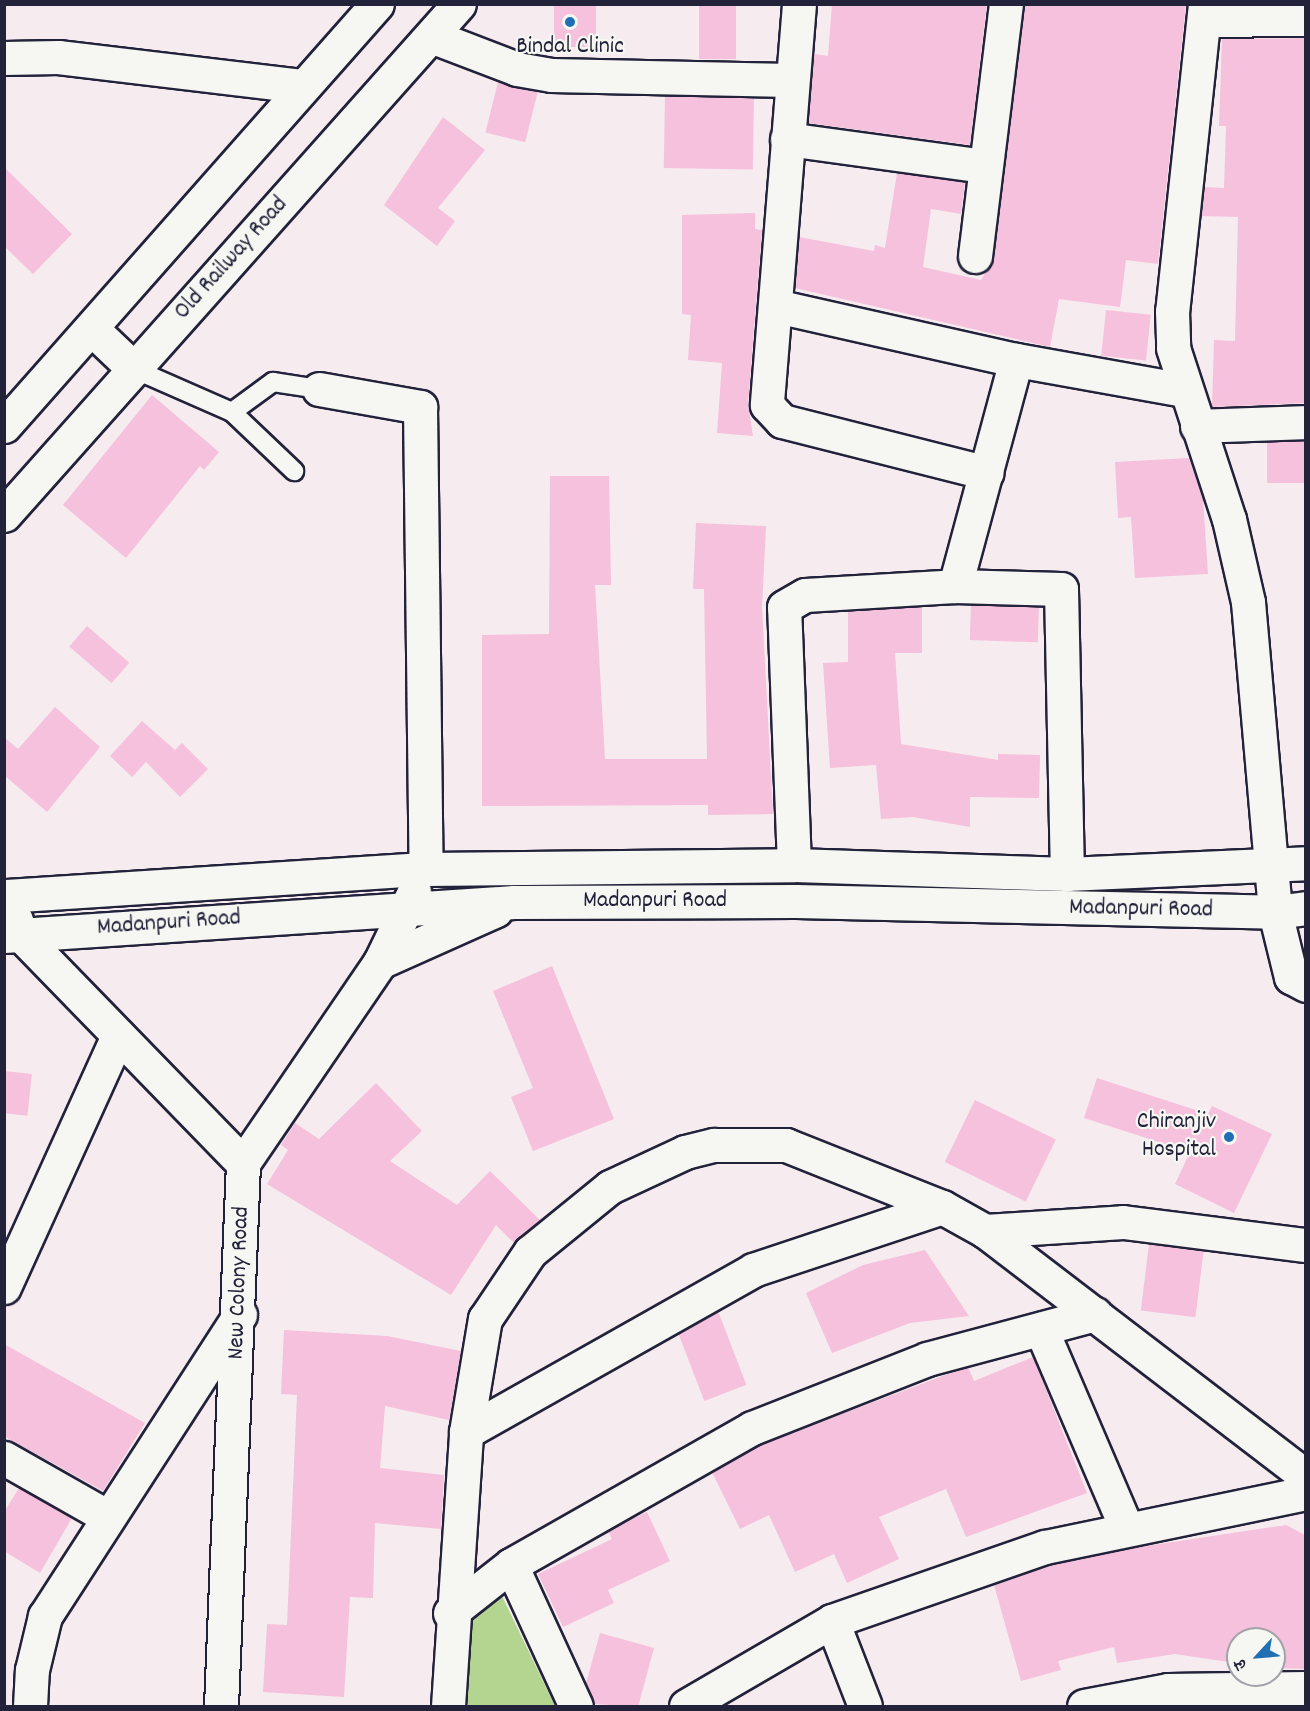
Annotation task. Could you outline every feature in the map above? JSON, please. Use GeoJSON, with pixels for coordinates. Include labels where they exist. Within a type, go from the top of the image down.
{"type":"FeatureCollection","features":[{"type":"Feature","properties":{"kind":"street"},"geometry":{"type":"LineString","coordinates":[[4,426],[93,330],[303,86],[377,4]]}},
{"type":"Feature","properties":{"kind":"street","name":"Old Railway Road"},"geometry":{"type":"LineString","coordinates":[[4,514],[459,4]]}},
{"type":"Feature","properties":{"kind":"street"},"geometry":{"type":"LineString","coordinates":[[799,4],[790,80],[776,306],[766,399],[775,417],[987,473]]}},
{"type":"Feature","properties":{"kind":"street"},"geometry":{"type":"LineString","coordinates":[[975,256],[1006,4]]}},
{"type":"Feature","properties":{"kind":"street"},"geometry":{"type":"LineString","coordinates":[[1305,19],[1204,12],[1172,311],[1173,348],[1184,390],[1229,519],[1248,602],[1268,867],[1290,910],[1291,977],[1305,985]]}},
{"type":"Feature","properties":{"kind":"street"},"geometry":{"type":"LineString","coordinates":[[431,36],[517,69],[551,75],[790,80]]}},
{"type":"Feature","properties":{"kind":"street"},"geometry":{"type":"LineString","coordinates":[[4,58],[57,57],[303,86]]}},
{"type":"Feature","properties":{"kind":"street"},"geometry":{"type":"LineString","coordinates":[[787,139],[985,166]]}},
{"type":"Feature","properties":{"kind":"street"},"geometry":{"type":"LineString","coordinates":[[776,306],[1016,360],[1184,390]]}},
{"type":"Feature","properties":{"kind":"street"},"geometry":{"type":"LineString","coordinates":[[93,330],[134,369]]}},
{"type":"Feature","properties":{"kind":"street"},"geometry":{"type":"LineString","coordinates":[[955,586],[1016,360]]}},
{"type":"Feature","properties":{"kind":"street"},"geometry":{"type":"LineString","coordinates":[[7,896],[12,935],[118,1036],[243,1163],[380,963],[426,869],[420,407],[320,389]]}},
{"type":"Feature","properties":{"kind":"street"},"geometry":{"type":"LineString","coordinates":[[1197,426],[1305,422]]}},
{"type":"Feature","properties":{"kind":"street"},"geometry":{"type":"LineString","coordinates":[[794,865],[784,607],[805,595],[955,586],[1061,589],[1067,874]]}},
{"type":"Feature","properties":{"kind":"street","name":"Madanpuri Road"},"geometry":{"type":"LineString","coordinates":[[7,896],[426,869],[794,865],[1067,874],[1268,867],[1305,863]]}},
{"type":"Feature","properties":{"kind":"street","name":"Madanpuri Road"},"geometry":{"type":"LineString","coordinates":[[12,935],[514,902],[796,901],[1290,910]]}},
{"type":"Feature","properties":{"kind":"street"},"geometry":{"type":"LineString","coordinates":[[380,963],[514,902]]}},
{"type":"Feature","properties":{"kind":"street"},"geometry":{"type":"LineString","coordinates":[[4,1287],[118,1036]]}},
{"type":"Feature","properties":{"kind":"street"},"geometry":{"type":"LineString","coordinates":[[448,1707],[450,1613],[466,1432],[485,1320],[506,1284],[530,1252],[610,1187],[642,1172],[714,1145],[786,1145],[942,1207],[985,1231],[1305,1476]]}},
{"type":"Feature","properties":{"kind":"street","name":"New Colony Road"},"geometry":{"type":"LineString","coordinates":[[221,1707],[240,1314],[243,1163]]}},
{"type":"Feature","properties":{"kind":"street"},"geometry":{"type":"LineString","coordinates":[[466,1432],[753,1270],[942,1207]]}},
{"type":"Feature","properties":{"kind":"street"},"geometry":{"type":"LineString","coordinates":[[985,1231],[1123,1222],[1305,1245]]}},
{"type":"Feature","properties":{"kind":"street"},"geometry":{"type":"LineString","coordinates":[[30,1707],[32,1670],[45,1616],[106,1516],[240,1314]]}},
{"type":"Feature","properties":{"kind":"street"},"geometry":{"type":"LineString","coordinates":[[450,1613],[511,1565],[752,1428],[927,1359],[1095,1314]]}},
{"type":"Feature","properties":{"kind":"street"},"geometry":{"type":"LineString","coordinates":[[1041,1329],[1126,1527]]}},
{"type":"Feature","properties":{"kind":"street"},"geometry":{"type":"LineString","coordinates":[[4,1458],[106,1516]]}},
{"type":"Feature","properties":{"kind":"street"},"geometry":{"type":"LineString","coordinates":[[686,1707],[832,1621],[1045,1547],[1126,1527],[1305,1493]]}},
{"type":"Feature","properties":{"kind":"street"},"geometry":{"type":"LineString","coordinates":[[511,1565],[576,1707]]}},
{"type":"Feature","properties":{"kind":"street"},"geometry":{"type":"LineString","coordinates":[[832,1621],[865,1707]]}},
{"type":"Feature","properties":{"kind":"street"},"geometry":{"type":"LineString","coordinates":[[1084,1707],[1168,1690],[1305,1688]]}},
{"type":"Feature","properties":{"kind":"lane"},"geometry":{"type":"LineString","coordinates":[[134,369],[232,412],[294,471]]}},
{"type":"Feature","properties":{"kind":"lane"},"geometry":{"type":"LineString","coordinates":[[232,412],[273,382],[320,389]]}},
{"type":"Feature","properties":{"kind":"green space"},"geometry":{"type":"Polygon","coordinates":[[[501,1594],[555,1706],[465,1706],[465,1617],[501,1594]]]}},
{"type":"Feature","properties":{"kind":"building"},"geometry":{"type":"Polygon","coordinates":[[[554,4],[596,4],[596,47],[554,47],[554,4]]]}},
{"type":"Feature","properties":{"kind":"building"},"geometry":{"type":"Polygon","coordinates":[[[699,4],[736,4],[736,59],[699,59],[699,4]]]}},
{"type":"Feature","properties":{"kind":"building"},"geometry":{"type":"Polygon","coordinates":[[[832,4],[987,4],[970,145],[808,123],[814,54],[828,56],[832,4]]]}},
{"type":"Feature","properties":{"kind":"building"},"geometry":{"type":"Polygon","coordinates":[[[1024,4],[1186,4],[1158,264],[1126,260],[1120,307],[1059,299],[1050,347],[795,288],[799,237],[874,251],[875,245],[885,248],[897,173],[965,182],[961,214],[931,209],[923,267],[981,280],[994,258],[1024,4]]]}},
{"type":"Feature","properties":{"kind":"building"},"geometry":{"type":"Polygon","coordinates":[[[1305,38],[1305,403],[1212,407],[1214,340],[1235,341],[1238,217],[1201,216],[1204,187],[1224,188],[1226,126],[1219,126],[1222,39],[1305,38]]]}},
{"type":"Feature","properties":{"kind":"building"},"geometry":{"type":"Polygon","coordinates":[[[498,82],[538,92],[525,142],[485,132],[498,82]]]}},
{"type":"Feature","properties":{"kind":"building"},"geometry":{"type":"Polygon","coordinates":[[[665,96],[754,98],[753,170],[664,168],[665,96]]]}},
{"type":"Feature","properties":{"kind":"building"},"geometry":{"type":"Polygon","coordinates":[[[443,117],[485,150],[438,208],[455,221],[437,246],[384,205],[443,117]]]}},
{"type":"Feature","properties":{"kind":"building"},"geometry":{"type":"Polygon","coordinates":[[[4,167],[72,234],[33,274],[4,246],[4,167]]]}},
{"type":"Feature","properties":{"kind":"building"},"geometry":{"type":"Polygon","coordinates":[[[755,213],[755,229],[762,230],[748,404],[753,436],[717,433],[722,363],[688,360],[691,315],[682,314],[682,215],[755,213]]]}},
{"type":"Feature","properties":{"kind":"building"},"geometry":{"type":"Polygon","coordinates":[[[1106,310],[1151,315],[1146,360],[1101,356],[1106,310]]]}},
{"type":"Feature","properties":{"kind":"building"},"geometry":{"type":"Polygon","coordinates":[[[152,395],[219,452],[204,470],[200,466],[126,558],[63,505],[152,395]]]}},
{"type":"Feature","properties":{"kind":"building"},"geometry":{"type":"Polygon","coordinates":[[[1267,441],[1305,441],[1305,483],[1267,483],[1267,441]]]}},
{"type":"Feature","properties":{"kind":"building"},"geometry":{"type":"Polygon","coordinates":[[[1189,458],[1203,499],[1208,574],[1135,578],[1131,517],[1118,518],[1115,462],[1189,458]]]}},
{"type":"Feature","properties":{"kind":"building"},"geometry":{"type":"Polygon","coordinates":[[[550,476],[609,476],[611,585],[595,585],[605,759],[707,759],[704,589],[693,589],[696,523],[766,526],[762,607],[773,814],[708,815],[708,805],[482,806],[482,635],[549,634],[550,476]]]}},
{"type":"Feature","properties":{"kind":"building"},"geometry":{"type":"Polygon","coordinates":[[[971,605],[1039,607],[1038,642],[970,640],[971,605]]]}},
{"type":"Feature","properties":{"kind":"building"},"geometry":{"type":"Polygon","coordinates":[[[922,607],[922,653],[895,653],[901,744],[998,760],[998,754],[1040,755],[1039,798],[970,797],[970,827],[913,817],[881,819],[876,765],[830,768],[823,663],[848,662],[848,611],[922,607]]]}},
{"type":"Feature","properties":{"kind":"building"},"geometry":{"type":"Polygon","coordinates":[[[87,626],[129,663],[112,683],[69,646],[87,626]]]}},
{"type":"Feature","properties":{"kind":"building"},"geometry":{"type":"Polygon","coordinates":[[[55,707],[100,747],[47,812],[4,775],[4,737],[18,749],[55,707]]]}},
{"type":"Feature","properties":{"kind":"building"},"geometry":{"type":"Polygon","coordinates":[[[142,721],[175,750],[182,743],[208,769],[180,797],[146,762],[132,777],[110,756],[142,721]]]}},
{"type":"Feature","properties":{"kind":"building"},"geometry":{"type":"Polygon","coordinates":[[[552,966],[614,1119],[533,1151],[511,1097],[533,1088],[493,991],[552,966]]]}},
{"type":"Feature","properties":{"kind":"building"},"geometry":{"type":"Polygon","coordinates":[[[4,1071],[32,1074],[27,1116],[4,1113],[4,1071]]]}},
{"type":"Feature","properties":{"kind":"building"},"geometry":{"type":"Polygon","coordinates":[[[1097,1078],[1208,1114],[1212,1106],[1272,1134],[1234,1213],[1175,1184],[1190,1152],[1084,1118],[1097,1078]]]}},
{"type":"Feature","properties":{"kind":"building"},"geometry":{"type":"Polygon","coordinates":[[[376,1083],[422,1131],[390,1161],[457,1205],[490,1171],[540,1220],[514,1243],[496,1225],[451,1295],[267,1184],[288,1150],[281,1145],[295,1123],[319,1139],[376,1083]]]}},
{"type":"Feature","properties":{"kind":"building"},"geometry":{"type":"Polygon","coordinates":[[[975,1100],[1056,1139],[1026,1201],[945,1162],[975,1100]]]}},
{"type":"Feature","properties":{"kind":"building"},"geometry":{"type":"Polygon","coordinates":[[[1149,1244],[1204,1251],[1195,1317],[1141,1311],[1149,1244]]]}},
{"type":"Feature","properties":{"kind":"building"},"geometry":{"type":"Polygon","coordinates":[[[925,1250],[969,1316],[910,1323],[832,1353],[806,1293],[863,1265],[925,1250]]]}},
{"type":"Feature","properties":{"kind":"building"},"geometry":{"type":"Polygon","coordinates":[[[718,1311],[746,1385],[704,1401],[676,1327],[718,1311]]]}},
{"type":"Feature","properties":{"kind":"building"},"geometry":{"type":"Polygon","coordinates":[[[284,1330],[387,1336],[461,1351],[449,1420],[385,1406],[380,1468],[444,1475],[441,1529],[375,1523],[373,1598],[350,1597],[344,1697],[263,1692],[267,1624],[287,1625],[297,1395],[281,1394],[284,1330]]]}},
{"type":"Feature","properties":{"kind":"building"},"geometry":{"type":"Polygon","coordinates":[[[4,1344],[145,1423],[103,1491],[4,1436],[4,1344]]]}},
{"type":"Feature","properties":{"kind":"building"},"geometry":{"type":"Polygon","coordinates":[[[1033,1357],[1087,1493],[966,1537],[946,1489],[879,1517],[899,1559],[847,1583],[834,1554],[795,1572],[769,1515],[740,1529],[712,1472],[760,1445],[961,1369],[968,1367],[974,1381],[1033,1357]]]}},
{"type":"Feature","properties":{"kind":"building"},"geometry":{"type":"Polygon","coordinates":[[[19,1488],[72,1518],[40,1573],[4,1551],[4,1512],[19,1488]]]}},
{"type":"Feature","properties":{"kind":"building"},"geometry":{"type":"Polygon","coordinates":[[[647,1512],[670,1561],[608,1590],[614,1603],[563,1627],[538,1574],[612,1539],[608,1531],[647,1512]]]}},
{"type":"Feature","properties":{"kind":"building"},"geometry":{"type":"Polygon","coordinates":[[[1286,1525],[1305,1535],[1305,1669],[1286,1668],[1286,1627],[1226,1627],[1226,1662],[1175,1654],[1117,1663],[1114,1647],[1058,1661],[1061,1670],[1021,1681],[994,1585],[1050,1565],[1133,1548],[1286,1525]]]}},
{"type":"Feature","properties":{"kind":"building"},"geometry":{"type":"Polygon","coordinates":[[[600,1633],[654,1648],[638,1707],[594,1704],[586,1683],[600,1633]]]}},
{"type":"Feature","properties":{"kind":"place","name":"Bindal Clinic"},"geometry":{"type":"Point","coordinates":[570,22]}},
{"type":"Feature","properties":{"kind":"place","name":"Chiranjiv Hospital"},"geometry":{"type":"Point","coordinates":[1229,1137]}}]}
